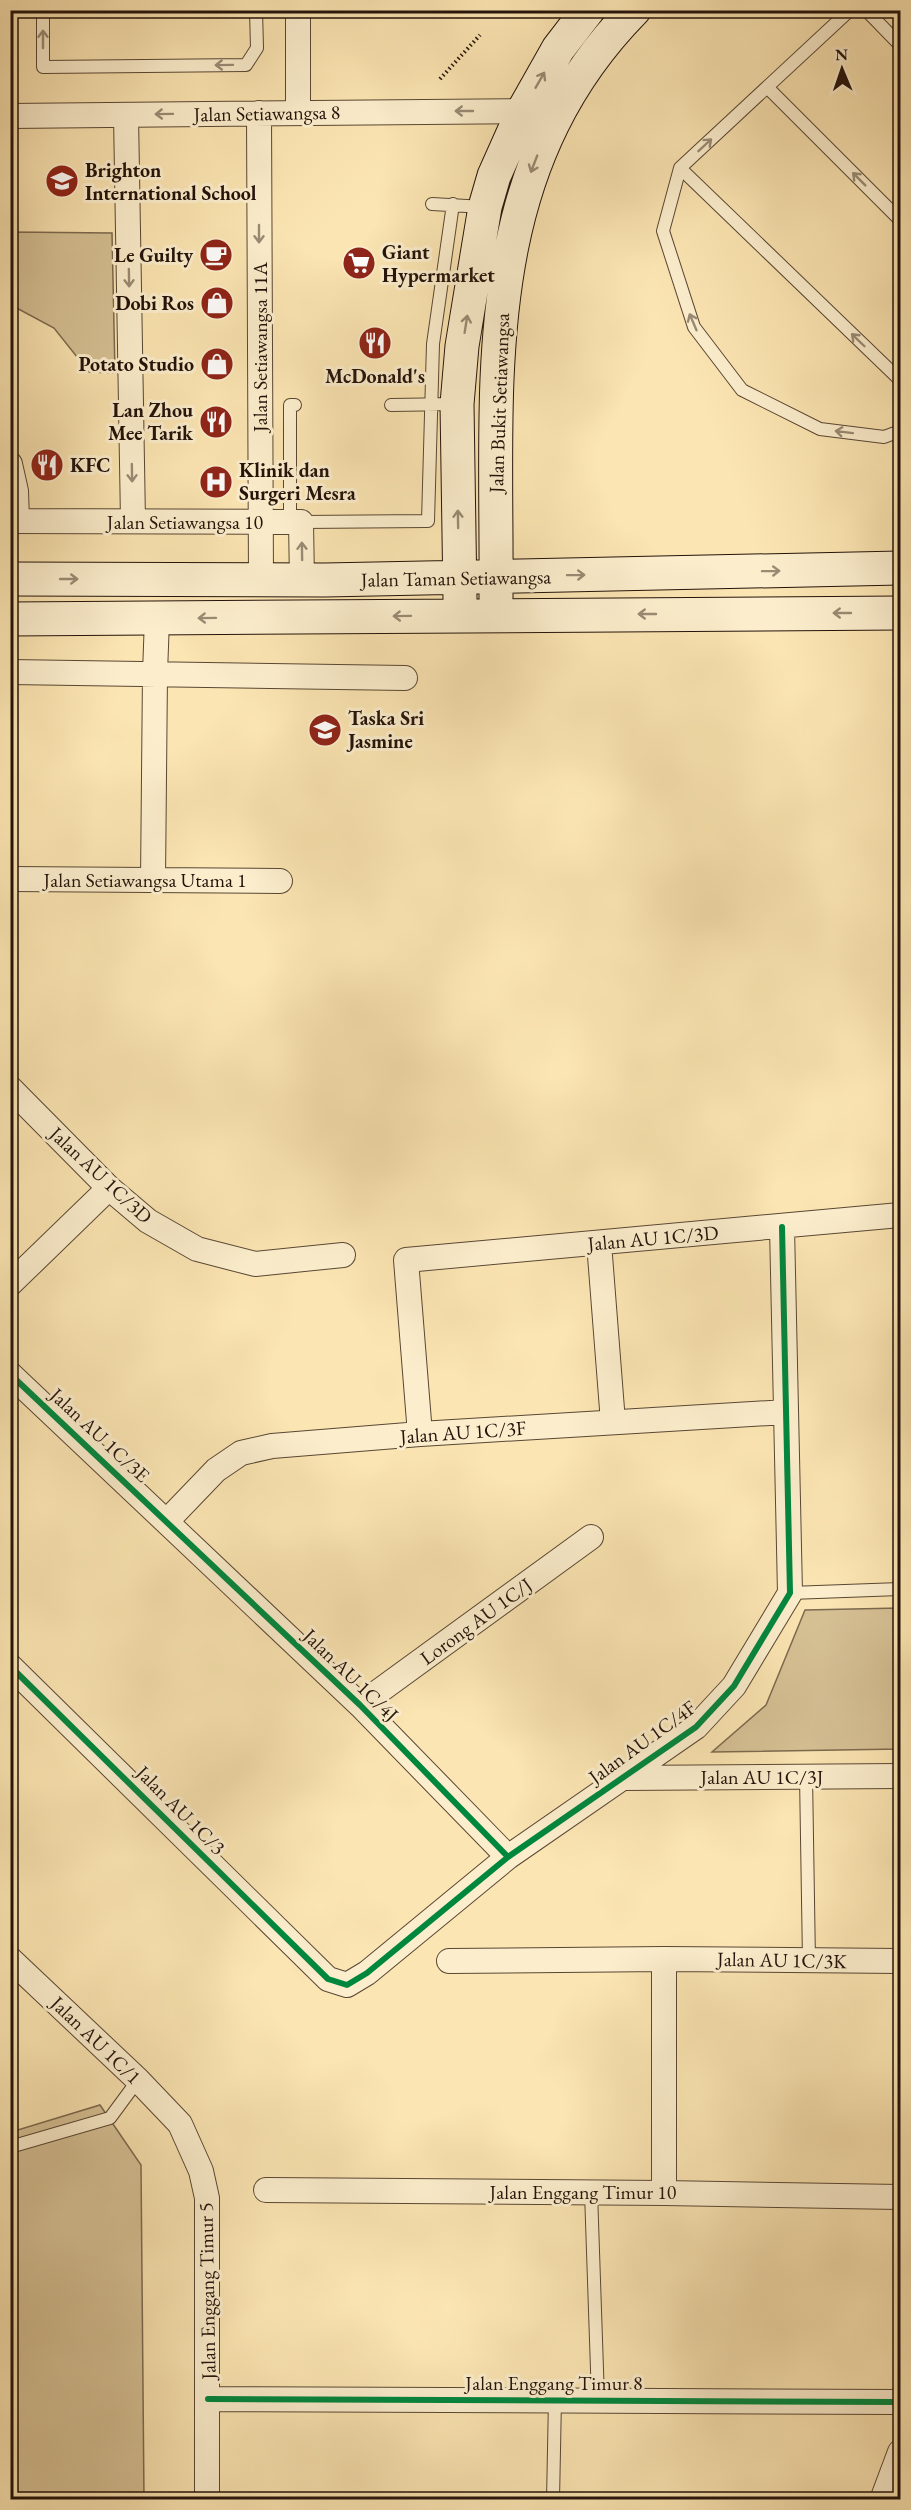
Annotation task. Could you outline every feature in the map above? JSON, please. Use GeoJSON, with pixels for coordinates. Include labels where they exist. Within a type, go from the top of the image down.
{"type":"FeatureCollection","features":[{"type":"Feature","properties":{"kind":"main road","name":"Jalan Bukit Setiawangsa"},"geometry":{"type":"LineString","coordinates":[[460,616],[459,577],[443,404],[460,368],[485,207],[494,176],[523,111],[558,50],[588,10]]}},
{"type":"Feature","properties":{"kind":"main road","name":"Jalan Bukit Setiawangsa"},"geometry":{"type":"LineString","coordinates":[[496,615],[497,351],[518,212],[535,161],[559,110],[588,64],[634,10]]}},
{"type":"Feature","properties":{"kind":"main road"},"geometry":{"type":"LineString","coordinates":[[460,368],[497,351]]}},
{"type":"Feature","properties":{"kind":"main road","name":"Jalan Taman Setiawangsa"},"geometry":{"type":"LineString","coordinates":[[10,579],[302,580],[900,568]]}},
{"type":"Feature","properties":{"kind":"main road","name":"Jalan Taman Setiawangsa"},"geometry":{"type":"LineString","coordinates":[[10,619],[900,613]]}},
{"type":"Feature","properties":{"kind":"street"},"geometry":{"type":"LineString","coordinates":[[298,10],[298,112]]}},
{"type":"Feature","properties":{"kind":"street","name":"Jalan Setiawangsa 8"},"geometry":{"type":"LineString","coordinates":[[10,116],[523,111]]}},
{"type":"Feature","properties":{"kind":"street","name":"Jalan Setiawangsa 11A"},"geometry":{"type":"LineString","coordinates":[[259,113],[261,580]]}},
{"type":"Feature","properties":{"kind":"street"},"geometry":{"type":"LineString","coordinates":[[126,115],[132,521]]}},
{"type":"Feature","properties":{"kind":"street"},"geometry":{"type":"LineString","coordinates":[[10,464],[16,491],[14,521]]}},
{"type":"Feature","properties":{"kind":"street","name":"Jalan Setiawangsa 10"},"geometry":{"type":"LineString","coordinates":[[14,521],[296,522]]}},
{"type":"Feature","properties":{"kind":"street"},"geometry":{"type":"LineString","coordinates":[[296,522],[302,580]]}},
{"type":"Feature","properties":{"kind":"street"},"geometry":{"type":"LineString","coordinates":[[153,880],[157,619]]}},
{"type":"Feature","properties":{"kind":"street"},"geometry":{"type":"LineString","coordinates":[[10,672],[405,678]]}},
{"type":"Feature","properties":{"kind":"street","name":"Jalan Setiawangsa Utama 1"},"geometry":{"type":"LineString","coordinates":[[10,879],[280,881]]}},
{"type":"Feature","properties":{"kind":"street","name":"Jalan AU 1C/3D"},"geometry":{"type":"LineString","coordinates":[[10,1088],[109,1188],[148,1221],[197,1249],[255,1264],[343,1255]]}},
{"type":"Feature","properties":{"kind":"street"},"geometry":{"type":"LineString","coordinates":[[10,1284],[109,1188]]}},
{"type":"Feature","properties":{"kind":"street","name":"Jalan AU 1C/3D"},"geometry":{"type":"LineString","coordinates":[[420,1434],[406,1260],[900,1215]]}},
{"type":"Feature","properties":{"kind":"street"},"geometry":{"type":"LineString","coordinates":[[782,1227],[790,1593]]}},
{"type":"Feature","properties":{"kind":"street"},"geometry":{"type":"LineString","coordinates":[[599,1243],[613,1422]]}},
{"type":"Feature","properties":{"kind":"street","name":"Jalan AU 1C/3E"},"geometry":{"type":"LineString","coordinates":[[10,1374],[167,1521]]}},
{"type":"Feature","properties":{"kind":"street","name":"Jalan AU 1C/3F"},"geometry":{"type":"LineString","coordinates":[[167,1521],[216,1470],[241,1453],[272,1446],[420,1434],[786,1412]]}},
{"type":"Feature","properties":{"kind":"street","name":"Jalan AU 1C/4J"},"geometry":{"type":"LineString","coordinates":[[167,1521],[360,1705],[508,1857]]}},
{"type":"Feature","properties":{"kind":"street","name":"Lorong AU 1C/J"},"geometry":{"type":"LineString","coordinates":[[360,1705],[591,1537]]}},
{"type":"Feature","properties":{"kind":"street","name":"Jalan AU 1C/4F"},"geometry":{"type":"LineString","coordinates":[[328,1979],[347,1985],[367,1973],[508,1857],[696,1727],[734,1686],[790,1593]]}},
{"type":"Feature","properties":{"kind":"street","name":"Jalan AU 1C/3"},"geometry":{"type":"LineString","coordinates":[[10,1666],[328,1979]]}},
{"type":"Feature","properties":{"kind":"street","name":"Jalan AU 1C/3J"},"geometry":{"type":"LineString","coordinates":[[623,1778],[900,1776]]}},
{"type":"Feature","properties":{"kind":"street","name":"Jalan AU 1C/1"},"geometry":{"type":"LineString","coordinates":[[10,1959],[138,2080],[180,2124]]}},
{"type":"Feature","properties":{"kind":"street"},"geometry":{"type":"LineString","coordinates":[[664,1959],[664,2193]]}},
{"type":"Feature","properties":{"kind":"street","name":"Jalan AU 1C/3K"},"geometry":{"type":"LineString","coordinates":[[449,1961],[664,1959],[900,1961]]}},
{"type":"Feature","properties":{"kind":"street","name":"Jalan Enggang Timur 5"},"geometry":{"type":"LineString","coordinates":[[180,2124],[201,2171],[207,2198],[207,2499]]}},
{"type":"Feature","properties":{"kind":"street","name":"Jalan Enggang Timur 10"},"geometry":{"type":"LineString","coordinates":[[266,2190],[900,2197]]}},
{"type":"Feature","properties":{"kind":"street","name":"Jalan Enggang Timur 8"},"geometry":{"type":"LineString","coordinates":[[208,2399],[900,2402]]}},
{"type":"Feature","properties":{"kind":"street"},"geometry":{"type":"LineString","coordinates":[[882,2499],[900,2452]]}},
{"type":"Feature","properties":{"kind":"lane"},"geometry":{"type":"LineString","coordinates":[[43,10],[43,68],[246,65],[256,48],[256,10]]}},
{"type":"Feature","properties":{"kind":"lane"},"geometry":{"type":"LineString","coordinates":[[850,10],[680,168],[663,231],[694,327],[742,390],[820,429],[884,437],[900,430]]}},
{"type":"Feature","properties":{"kind":"lane"},"geometry":{"type":"LineString","coordinates":[[866,10],[900,45]]}},
{"type":"Feature","properties":{"kind":"lane"},"geometry":{"type":"LineString","coordinates":[[767,87],[900,220]]}},
{"type":"Feature","properties":{"kind":"lane"},"geometry":{"type":"LineString","coordinates":[[680,168],[900,380]]}},
{"type":"Feature","properties":{"kind":"lane"},"geometry":{"type":"LineString","coordinates":[[432,204],[485,207]]}},
{"type":"Feature","properties":{"kind":"lane"},"geometry":{"type":"LineString","coordinates":[[295,405],[290,405],[296,522],[428,521],[443,404],[433,344],[453,204]]}},
{"type":"Feature","properties":{"kind":"lane"},"geometry":{"type":"LineString","coordinates":[[391,405],[443,404]]}},
{"type":"Feature","properties":{"kind":"lane"},"geometry":{"type":"LineString","coordinates":[[790,1593],[900,1589]]}},
{"type":"Feature","properties":{"kind":"lane"},"geometry":{"type":"LineString","coordinates":[[806,1776],[809,1961]]}},
{"type":"Feature","properties":{"kind":"lane"},"geometry":{"type":"LineString","coordinates":[[10,2147],[110,2118],[138,2080]]}},
{"type":"Feature","properties":{"kind":"lane"},"geometry":{"type":"LineString","coordinates":[[591,2192],[598,2399]]}},
{"type":"Feature","properties":{"kind":"lane"},"geometry":{"type":"LineString","coordinates":[[552,2499],[555,2399]]}},
{"type":"Feature","properties":{"kind":"path"},"geometry":{"type":"LineString","coordinates":[[440,79],[480,35]]}},
{"type":"Feature","properties":{"kind":"shaded area"},"geometry":{"type":"Polygon","coordinates":[[[10,232],[112,233],[115,373],[89,372],[54,328],[11,305],[10,232]]]}},
{"type":"Feature","properties":{"kind":"shaded area"},"geometry":{"type":"Polygon","coordinates":[[[900,1608],[900,1749],[712,1752],[766,1705],[805,1610],[900,1608]]]}},
{"type":"Feature","properties":{"kind":"shaded area"},"geometry":{"type":"Polygon","coordinates":[[[100,2105],[141,2165],[144,2499],[11,2500],[11,2132],[100,2105]]]}},
{"type":"Feature","properties":{"kind":"cycle path"},"geometry":{"type":"LineString","coordinates":[[10,1666],[328,1979],[347,1985],[367,1973],[508,1857],[696,1727],[734,1686],[790,1593],[782,1227]]}},
{"type":"Feature","properties":{"kind":"cycle path"},"geometry":{"type":"LineString","coordinates":[[10,1374],[360,1705],[508,1857]]}},
{"type":"Feature","properties":{"kind":"cycle path"},"geometry":{"type":"LineString","coordinates":[[208,2399],[900,2402]]}},
{"type":"Feature","properties":{"kind":"place","name":"Brighton International School"},"geometry":{"type":"Point","coordinates":[62,181]}},
{"type":"Feature","properties":{"kind":"place","name":"Le Guilty"},"geometry":{"type":"Point","coordinates":[216,255]}},
{"type":"Feature","properties":{"kind":"place","name":"Giant Hypermarket"},"geometry":{"type":"Point","coordinates":[359,263]}},
{"type":"Feature","properties":{"kind":"place","name":"Dobi Ros"},"geometry":{"type":"Point","coordinates":[217,303]}},
{"type":"Feature","properties":{"kind":"place","name":"McDonald's"},"geometry":{"type":"Point","coordinates":[375,343]}},
{"type":"Feature","properties":{"kind":"place","name":"Potato Studio"},"geometry":{"type":"Point","coordinates":[217,364]}},
{"type":"Feature","properties":{"kind":"place","name":"Lan Zhou Mee Tarik"},"geometry":{"type":"Point","coordinates":[216,422]}},
{"type":"Feature","properties":{"kind":"place","name":"KFC"},"geometry":{"type":"Point","coordinates":[47,465]}},
{"type":"Feature","properties":{"kind":"place","name":"Klinik dan Surgeri Mesra"},"geometry":{"type":"Point","coordinates":[216,482]}},
{"type":"Feature","properties":{"kind":"place","name":"Taska Sri Jasmine"},"geometry":{"type":"Point","coordinates":[325,730]}}]}
